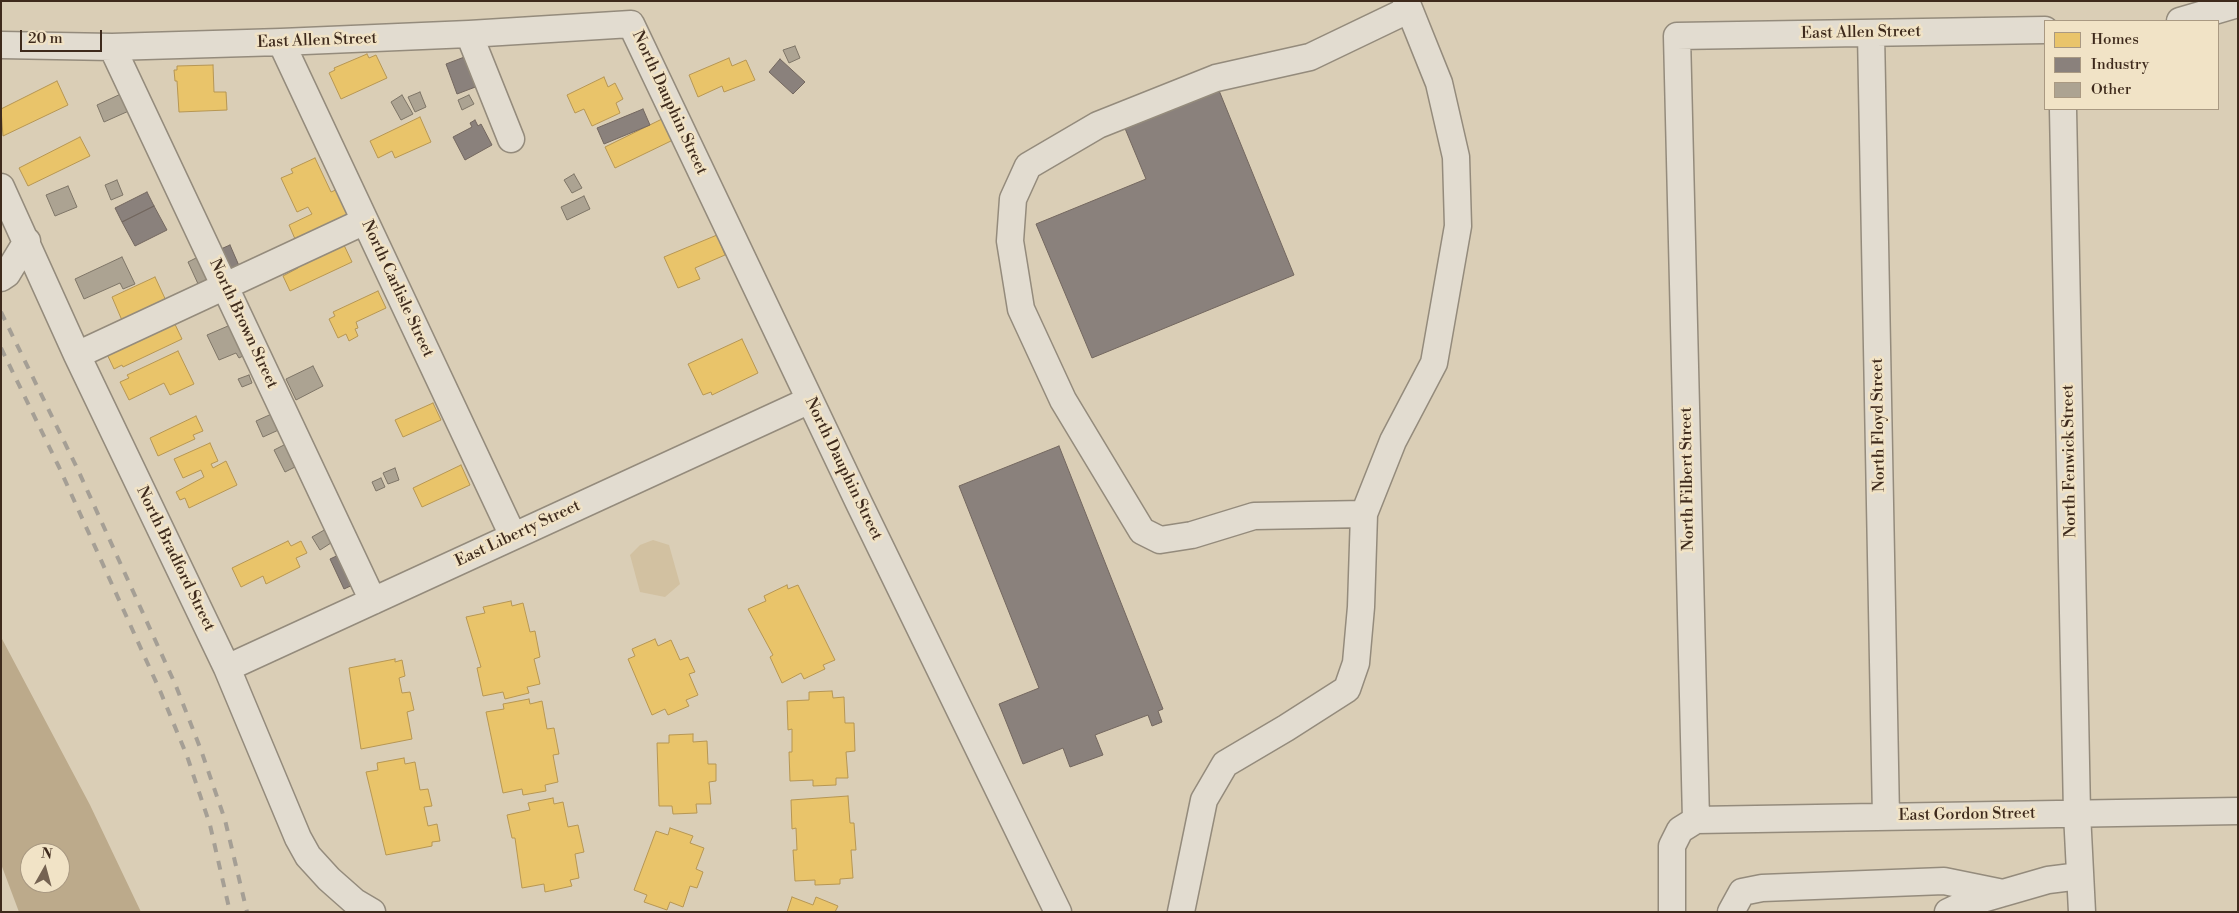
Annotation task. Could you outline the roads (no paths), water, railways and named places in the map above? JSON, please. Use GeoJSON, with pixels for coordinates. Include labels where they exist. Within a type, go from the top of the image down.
{"type":"FeatureCollection","features":[{"type":"Feature","properties":{"kind":"street"},"geometry":{"type":"LineString","coordinates":[[2183,20],[2238,4]]}},
{"type":"Feature","properties":{"kind":"street"},"geometry":{"type":"LineString","coordinates":[[1181,912],[1204,800],[1225,764],[1347,689],[1356,663],[1361,607],[1364,514],[1392,441],[1434,363],[1458,226],[1456,157],[1439,83],[1407,6],[1310,57],[1216,78],[1098,125],[1028,166],[1013,199],[1010,241],[1021,309],[1064,400],[1142,531],[1160,540],[1192,534],[1254,516],[1364,514]]}},
{"type":"Feature","properties":{"kind":"street","name":"East Allen Street"},"geometry":{"type":"LineString","coordinates":[[1,45],[112,47],[281,42],[469,34],[631,24]]}},
{"type":"Feature","properties":{"kind":"street","name":"North Dauphin Street"},"geometry":{"type":"LineString","coordinates":[[631,24],[810,400],[1058,912]]}},
{"type":"Feature","properties":{"kind":"street","name":"East Allen Street"},"geometry":{"type":"LineString","coordinates":[[1678,36],[2044,30]]}},
{"type":"Feature","properties":{"kind":"street","name":"North Floyd Street"},"geometry":{"type":"LineString","coordinates":[[1871,33],[1886,817]]}},
{"type":"Feature","properties":{"kind":"street"},"geometry":{"type":"LineString","coordinates":[[469,34],[511,139]]}},
{"type":"Feature","properties":{"kind":"street","name":"North Filbert Street"},"geometry":{"type":"LineString","coordinates":[[1678,36],[1696,820]]}},
{"type":"Feature","properties":{"kind":"street","name":"North Carlisle Street"},"geometry":{"type":"LineString","coordinates":[[281,42],[513,536]]}},
{"type":"Feature","properties":{"kind":"street","name":"North Brown Street"},"geometry":{"type":"LineString","coordinates":[[112,47],[373,600]]}},
{"type":"Feature","properties":{"kind":"street","name":"North Fenwick Street"},"geometry":{"type":"LineString","coordinates":[[2063,110],[2077,813],[2082,912]]}},
{"type":"Feature","properties":{"kind":"street","name":"North Bradford Street"},"geometry":{"type":"LineString","coordinates":[[1,186],[77,355],[227,668],[298,838],[308,856],[329,879],[370,911]]}},
{"type":"Feature","properties":{"kind":"street"},"geometry":{"type":"LineString","coordinates":[[77,355],[365,221]]}},
{"type":"Feature","properties":{"kind":"street"},"geometry":{"type":"LineString","coordinates":[[1,278],[7,274],[27,241]]}},
{"type":"Feature","properties":{"kind":"street","name":"East Liberty Street"},"geometry":{"type":"LineString","coordinates":[[227,668],[810,400]]}},
{"type":"Feature","properties":{"kind":"street","name":"East Gordon Street"},"geometry":{"type":"LineString","coordinates":[[1696,820],[2238,811]]}},
{"type":"Feature","properties":{"kind":"street"},"geometry":{"type":"LineString","coordinates":[[1672,912],[1672,846],[1680,830],[1696,820]]}},
{"type":"Feature","properties":{"kind":"street"},"geometry":{"type":"LineString","coordinates":[[1948,912],[2048,880],[2080,876]]}},
{"type":"Feature","properties":{"kind":"street"},"geometry":{"type":"LineString","coordinates":[[1731,912],[1742,892],[1762,888],[1944,881],[2003,893]]}},
{"type":"Feature","properties":{"kind":"railway"},"geometry":{"type":"LineString","coordinates":[[1,312],[78,470],[176,686],[225,820],[247,912]]}},
{"type":"Feature","properties":{"kind":"railway"},"geometry":{"type":"LineString","coordinates":[[1,348],[59,467],[161,693],[187,756],[210,825],[230,912]]}}]}
